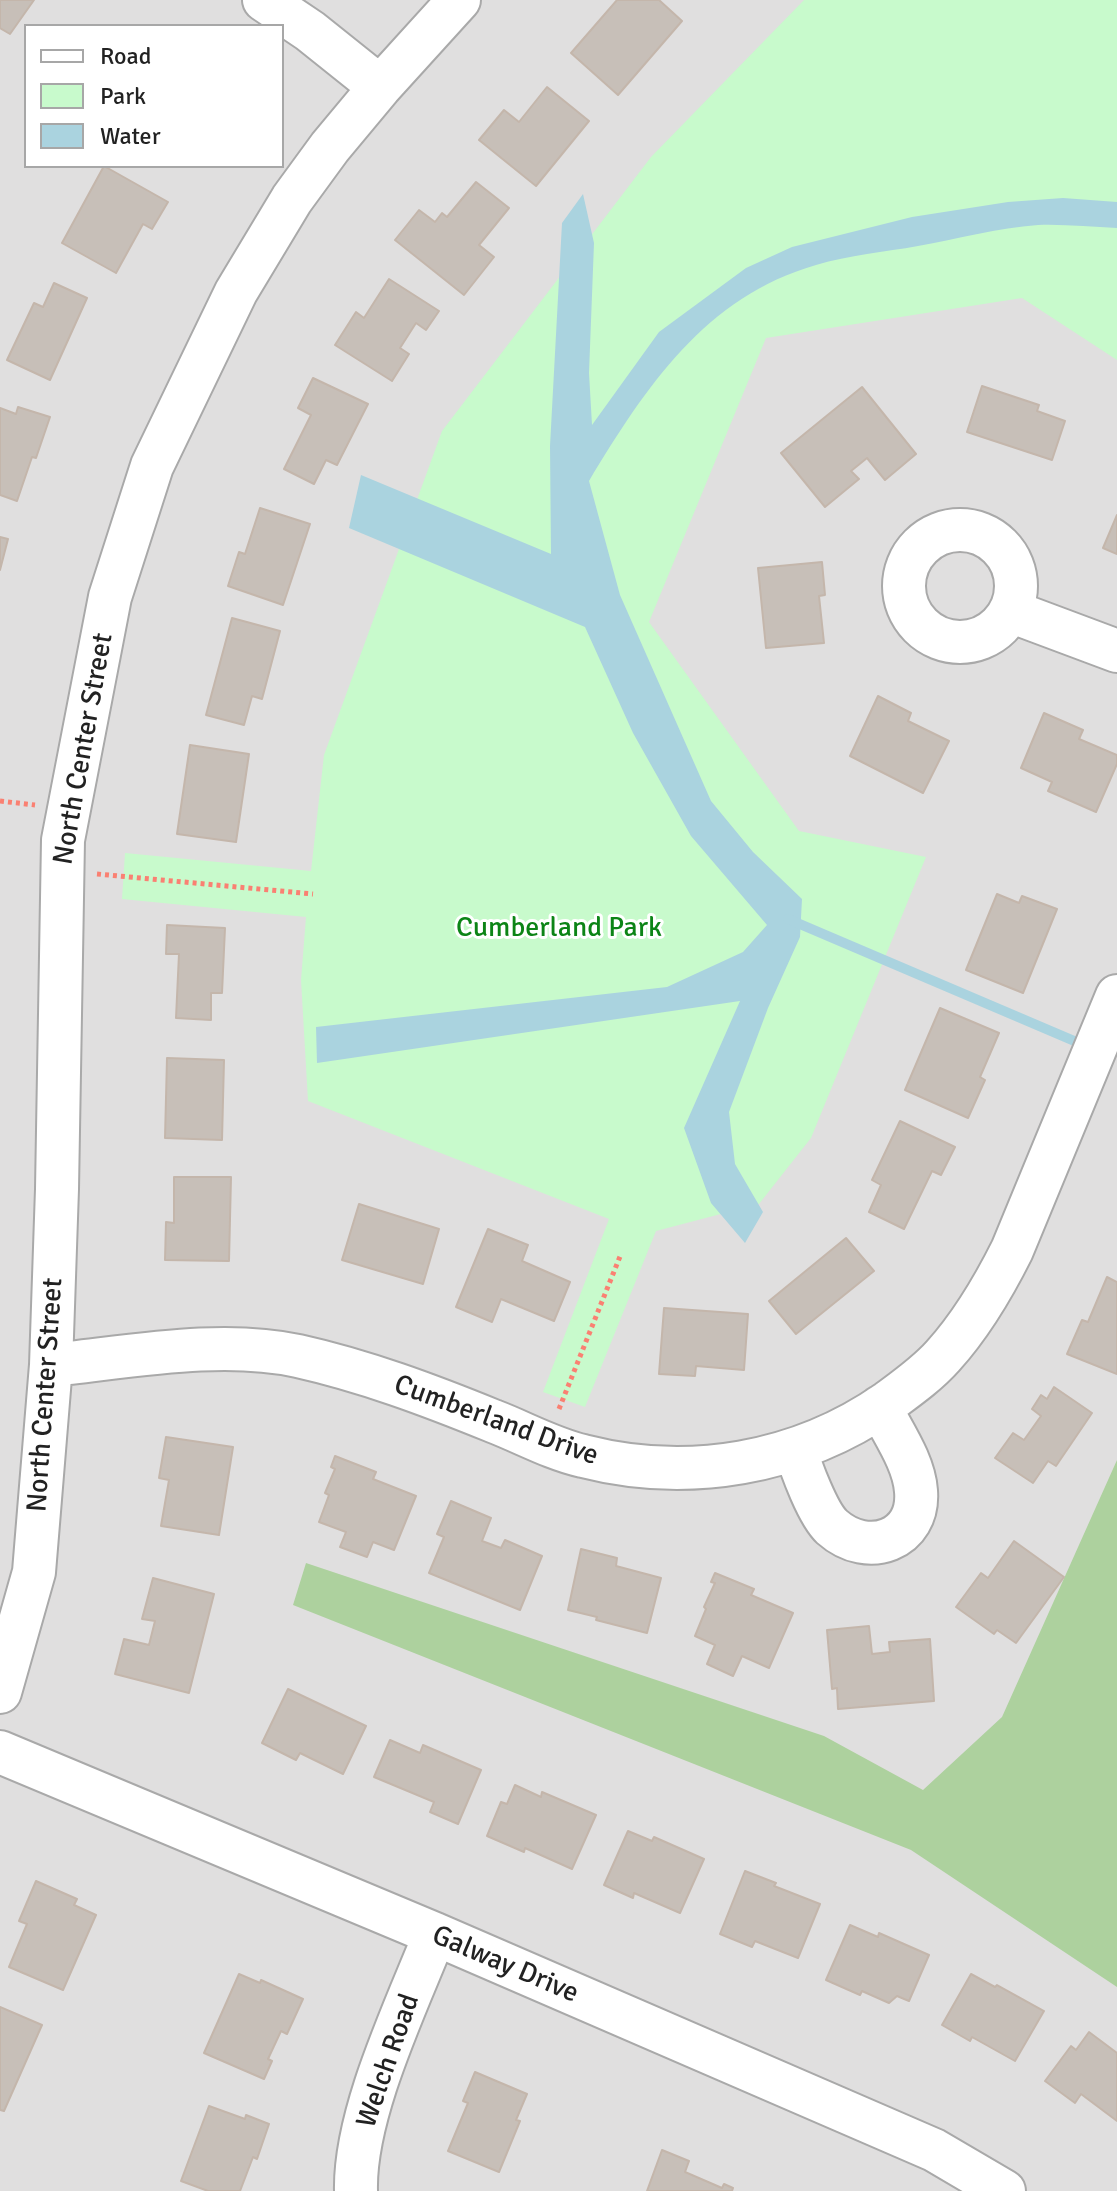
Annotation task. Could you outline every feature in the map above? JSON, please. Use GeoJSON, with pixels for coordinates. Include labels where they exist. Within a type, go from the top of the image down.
{"type":"FeatureCollection","features":[{"type":"Feature","properties":{"kind":"street"},"geometry":{"type":"LineString","coordinates":[[264,0],[310,31],[380,87]]}},
{"type":"Feature","properties":{"kind":"street","name":"North Center Street"},"geometry":{"type":"LineString","coordinates":[[0,1692],[34,1572],[51,1365],[63,840],[110,597],[152,466],[236,292],[292,199],[380,87],[459,0]]}},
{"type":"Feature","properties":{"kind":"street"},"geometry":{"type":"LineString","coordinates":[[1010,611],[1117,651]]}},
{"type":"Feature","properties":{"kind":"street","name":"Cumberland Drive"},"geometry":{"type":"LineString","coordinates":[[51,1365],[176,1352],[234,1350],[294,1355],[358,1371],[445,1401],[579,1456],[622,1465],[665,1469],[716,1467],[796,1450],[832,1435],[914,1384],[942,1357],[992,1289],[1012,1250],[1117,996]]}},
{"type":"Feature","properties":{"kind":"street"},"geometry":{"type":"LineString","coordinates":[[796,1450],[829,1525],[847,1539],[870,1545],[888,1540],[906,1527],[916,1507],[916,1487],[880,1407]]}},
{"type":"Feature","properties":{"kind":"street","name":"Galway Drive"},"geometry":{"type":"LineString","coordinates":[[0,1752],[435,1934],[934,2150],[1004,2191]]}},
{"type":"Feature","properties":{"kind":"street","name":"Welch Road"},"geometry":{"type":"LineString","coordinates":[[356,2191],[355,2165],[368,2113],[393,2039],[435,1934]]}},
{"type":"Feature","properties":{"kind":"path"},"geometry":{"type":"LineString","coordinates":[[0,801],[36,806],[63,840],[83,873],[313,894]]}},
{"type":"Feature","properties":{"kind":"path"},"geometry":{"type":"LineString","coordinates":[[546,1442],[621,1254]]}},
{"type":"Feature","properties":{"kind":"shaded area"},"geometry":{"type":"Polygon","coordinates":[[[0,0],[1117,0],[1117,2191],[0,2191],[0,0]]]}},
{"type":"Feature","properties":{"kind":"green space","name":"Cumberland Park"},"geometry":{"type":"Polygon","coordinates":[[[804,0],[1117,0],[1117,360],[1022,298],[766,338],[649,622],[799,831],[926,857],[811,1138],[759,1204],[656,1231],[585,1407],[543,1392],[609,1219],[308,1101],[301,980],[306,917],[122,899],[125,853],[311,871],[324,755],[442,431],[651,157],[804,0]]]}},
{"type":"Feature","properties":{"kind":"green space"},"geometry":{"type":"Polygon","coordinates":[[[1117,1460],[1117,1987],[911,1850],[293,1605],[306,1563],[824,1736],[923,1790],[1002,1717],[1117,1460]]]}},
{"type":"Feature","properties":{"kind":"water"},"geometry":{"type":"Polygon","coordinates":[[[583,194],[594,243],[589,373],[592,425],[659,332],[746,268],[792,247],[912,217],[1008,202],[1063,198],[1117,202],[1117,228],[1038,225],[1008,229],[841,259],[777,280],[742,299],[710,323],[682,350],[633,412],[589,481],[620,595],[711,801],[753,852],[802,899],[800,937],[768,1008],[729,1112],[735,1164],[763,1212],[745,1243],[711,1203],[684,1128],[740,1001],[317,1063],[316,1027],[667,987],[743,952],[767,925],[691,836],[633,733],[585,627],[349,528],[361,475],[551,554],[550,446],[562,223],[583,194]]]}},
{"type":"Feature","properties":{"kind":"building"},"geometry":{"type":"Polygon","coordinates":[[[0,0],[34,0],[10,34],[0,28],[0,0]]]}},
{"type":"Feature","properties":{"kind":"building"},"geometry":{"type":"Polygon","coordinates":[[[617,0],[659,0],[682,21],[618,95],[571,53],[617,0]]]}},
{"type":"Feature","properties":{"kind":"building"},"geometry":{"type":"Polygon","coordinates":[[[547,87],[589,121],[536,186],[479,140],[504,110],[519,122],[547,87]]]}},
{"type":"Feature","properties":{"kind":"building"},"geometry":{"type":"Polygon","coordinates":[[[103,168],[168,202],[152,229],[143,224],[116,273],[62,243],[103,168]]]}},
{"type":"Feature","properties":{"kind":"building"},"geometry":{"type":"Polygon","coordinates":[[[476,182],[509,208],[479,245],[494,257],[464,295],[395,240],[419,210],[435,222],[442,213],[447,217],[476,182]]]}},
{"type":"Feature","properties":{"kind":"building"},"geometry":{"type":"Polygon","coordinates":[[[389,279],[439,311],[426,330],[416,323],[400,348],[409,354],[392,381],[335,345],[356,312],[364,318],[389,279]]]}},
{"type":"Feature","properties":{"kind":"building"},"geometry":{"type":"Polygon","coordinates":[[[54,283],[87,298],[50,380],[7,360],[34,303],[43,307],[54,283]]]}},
{"type":"Feature","properties":{"kind":"building"},"geometry":{"type":"Polygon","coordinates":[[[313,378],[368,404],[337,465],[326,460],[314,484],[284,469],[311,415],[298,408],[313,378]]]}},
{"type":"Feature","properties":{"kind":"building"},"geometry":{"type":"Polygon","coordinates":[[[982,386],[1039,405],[1037,411],[1065,421],[1052,460],[967,432],[982,386]]]}},
{"type":"Feature","properties":{"kind":"building"},"geometry":{"type":"Polygon","coordinates":[[[862,387],[916,454],[885,480],[867,458],[851,471],[859,479],[825,507],[781,453],[862,387]]]}},
{"type":"Feature","properties":{"kind":"building"},"geometry":{"type":"Polygon","coordinates":[[[18,407],[50,417],[17,501],[0,495],[0,408],[16,414],[18,407]]]}},
{"type":"Feature","properties":{"kind":"building"},"geometry":{"type":"Polygon","coordinates":[[[260,508],[310,524],[283,605],[228,586],[239,552],[245,554],[260,508]]]}},
{"type":"Feature","properties":{"kind":"building"},"geometry":{"type":"Polygon","coordinates":[[[1117,515],[1117,554],[1103,548],[1117,515]]]}},
{"type":"Feature","properties":{"kind":"building"},"geometry":{"type":"Polygon","coordinates":[[[0,537],[8,539],[0,570],[0,537]]]}},
{"type":"Feature","properties":{"kind":"building"},"geometry":{"type":"Polygon","coordinates":[[[822,562],[825,595],[819,596],[824,643],[766,648],[758,568],[822,562]]]}},
{"type":"Feature","properties":{"kind":"building"},"geometry":{"type":"Polygon","coordinates":[[[232,618],[280,631],[262,699],[252,696],[244,725],[206,715],[232,618]]]}},
{"type":"Feature","properties":{"kind":"building"},"geometry":{"type":"Polygon","coordinates":[[[878,696],[911,713],[908,721],[949,741],[923,793],[850,756],[878,696]]]}},
{"type":"Feature","properties":{"kind":"building"},"geometry":{"type":"Polygon","coordinates":[[[1044,713],[1083,730],[1079,739],[1117,755],[1117,764],[1096,812],[1048,791],[1052,782],[1021,768],[1044,713]]]}},
{"type":"Feature","properties":{"kind":"building"},"geometry":{"type":"Polygon","coordinates":[[[190,745],[249,754],[236,842],[177,834],[190,745]]]}},
{"type":"Feature","properties":{"kind":"building"},"geometry":{"type":"Polygon","coordinates":[[[997,894],[1019,903],[1022,896],[1057,909],[1023,993],[966,970],[997,894]]]}},
{"type":"Feature","properties":{"kind":"building"},"geometry":{"type":"Polygon","coordinates":[[[167,925],[225,928],[222,993],[211,993],[211,1020],[176,1018],[179,954],[166,954],[167,925]]]}},
{"type":"Feature","properties":{"kind":"building"},"geometry":{"type":"Polygon","coordinates":[[[940,1008],[999,1033],[980,1077],[985,1080],[968,1118],[905,1090],[940,1008]]]}},
{"type":"Feature","properties":{"kind":"building"},"geometry":{"type":"Polygon","coordinates":[[[167,1058],[224,1060],[222,1140],[165,1138],[167,1058]]]}},
{"type":"Feature","properties":{"kind":"building"},"geometry":{"type":"Polygon","coordinates":[[[900,1121],[955,1147],[941,1175],[932,1171],[904,1229],[869,1212],[881,1185],[872,1180],[900,1121]]]}},
{"type":"Feature","properties":{"kind":"building"},"geometry":{"type":"Polygon","coordinates":[[[174,1177],[231,1177],[229,1261],[165,1260],[166,1222],[174,1223],[174,1177]]]}},
{"type":"Feature","properties":{"kind":"building"},"geometry":{"type":"Polygon","coordinates":[[[359,1204],[439,1229],[423,1284],[342,1260],[359,1204]]]}},
{"type":"Feature","properties":{"kind":"building"},"geometry":{"type":"Polygon","coordinates":[[[488,1229],[528,1245],[522,1261],[570,1282],[554,1321],[501,1299],[492,1322],[456,1307],[488,1229]]]}},
{"type":"Feature","properties":{"kind":"building"},"geometry":{"type":"Polygon","coordinates":[[[846,1238],[874,1271],[796,1334],[769,1301],[846,1238]]]}},
{"type":"Feature","properties":{"kind":"building"},"geometry":{"type":"Polygon","coordinates":[[[1107,1277],[1117,1282],[1117,1374],[1067,1354],[1082,1320],[1088,1322],[1107,1277]]]}},
{"type":"Feature","properties":{"kind":"building"},"geometry":{"type":"Polygon","coordinates":[[[664,1308],[748,1314],[744,1370],[696,1366],[695,1376],[659,1374],[664,1308]]]}},
{"type":"Feature","properties":{"kind":"building"},"geometry":{"type":"Polygon","coordinates":[[[1054,1387],[1092,1413],[1056,1466],[1048,1461],[1033,1483],[995,1458],[1013,1433],[1024,1440],[1041,1416],[1032,1409],[1041,1395],[1047,1399],[1054,1387]]]}},
{"type":"Feature","properties":{"kind":"building"},"geometry":{"type":"Polygon","coordinates":[[[166,1437],[233,1447],[219,1535],[161,1526],[169,1480],[159,1478],[166,1437]]]}},
{"type":"Feature","properties":{"kind":"building"},"geometry":{"type":"Polygon","coordinates":[[[335,1456],[376,1472],[373,1479],[416,1496],[394,1550],[373,1542],[367,1557],[340,1547],[346,1532],[319,1522],[329,1495],[325,1493],[335,1469],[331,1467],[335,1456]]]}},
{"type":"Feature","properties":{"kind":"building"},"geometry":{"type":"Polygon","coordinates":[[[451,1501],[491,1518],[482,1541],[501,1548],[505,1540],[542,1556],[520,1610],[429,1573],[444,1537],[437,1534],[451,1501]]]}},
{"type":"Feature","properties":{"kind":"building"},"geometry":{"type":"Polygon","coordinates":[[[1014,1541],[1064,1577],[1016,1643],[997,1630],[994,1634],[956,1607],[981,1573],[988,1578],[1014,1541]]]}},
{"type":"Feature","properties":{"kind":"building"},"geometry":{"type":"Polygon","coordinates":[[[581,1549],[617,1558],[616,1566],[661,1578],[647,1633],[568,1610],[581,1549]]]}},
{"type":"Feature","properties":{"kind":"building"},"geometry":{"type":"Polygon","coordinates":[[[715,1573],[754,1589],[751,1595],[793,1613],[769,1668],[742,1656],[733,1676],[707,1664],[715,1645],[695,1636],[715,1583],[711,1582],[715,1573]]]}},
{"type":"Feature","properties":{"kind":"building"},"geometry":{"type":"Polygon","coordinates":[[[153,1578],[214,1594],[189,1693],[115,1674],[124,1639],[149,1645],[155,1621],[142,1619],[153,1578]]]}},
{"type":"Feature","properties":{"kind":"building"},"geometry":{"type":"Polygon","coordinates":[[[869,1626],[872,1654],[890,1652],[889,1642],[930,1639],[934,1701],[838,1709],[837,1688],[832,1689],[827,1630],[869,1626]]]}},
{"type":"Feature","properties":{"kind":"building"},"geometry":{"type":"Polygon","coordinates":[[[288,1689],[366,1726],[343,1774],[300,1753],[296,1760],[262,1743],[288,1689]]]}},
{"type":"Feature","properties":{"kind":"building"},"geometry":{"type":"Polygon","coordinates":[[[390,1740],[420,1753],[423,1745],[481,1770],[458,1824],[430,1812],[434,1802],[374,1777],[390,1740]]]}},
{"type":"Feature","properties":{"kind":"building"},"geometry":{"type":"Polygon","coordinates":[[[515,1785],[541,1797],[542,1792],[596,1815],[572,1869],[525,1848],[524,1852],[487,1836],[501,1802],[507,1804],[515,1785]]]}},
{"type":"Feature","properties":{"kind":"building"},"geometry":{"type":"Polygon","coordinates":[[[628,1831],[652,1841],[654,1837],[704,1859],[680,1913],[634,1893],[633,1898],[604,1885],[628,1831]]]}},
{"type":"Feature","properties":{"kind":"building"},"geometry":{"type":"Polygon","coordinates":[[[745,1871],[820,1904],[798,1958],[755,1941],[752,1947],[720,1934],[745,1871]]]}},
{"type":"Feature","properties":{"kind":"building"},"geometry":{"type":"Polygon","coordinates":[[[36,1881],[77,1899],[74,1905],[96,1915],[63,1990],[9,1967],[27,1924],[19,1921],[36,1881]]]}},
{"type":"Feature","properties":{"kind":"building"},"geometry":{"type":"Polygon","coordinates":[[[850,1925],[878,1937],[879,1933],[929,1955],[909,2001],[897,1996],[889,2003],[862,1991],[860,1995],[826,1980],[850,1925]]]}},
{"type":"Feature","properties":{"kind":"building"},"geometry":{"type":"Polygon","coordinates":[[[239,1974],[260,1983],[261,1980],[303,1999],[287,2034],[281,2031],[268,2059],[272,2061],[264,2079],[204,2053],[239,1974]]]}},
{"type":"Feature","properties":{"kind":"building"},"geometry":{"type":"Polygon","coordinates":[[[971,1974],[1044,2011],[1015,2061],[972,2037],[970,2041],[942,2025],[971,1974]]]}},
{"type":"Feature","properties":{"kind":"building"},"geometry":{"type":"Polygon","coordinates":[[[0,2007],[42,2025],[4,2111],[0,2110],[0,2007]]]}},
{"type":"Feature","properties":{"kind":"building"},"geometry":{"type":"Polygon","coordinates":[[[1089,2032],[1117,2053],[1117,2121],[1081,2094],[1075,2103],[1045,2081],[1071,2046],[1076,2050],[1089,2032]]]}},
{"type":"Feature","properties":{"kind":"building"},"geometry":{"type":"Polygon","coordinates":[[[475,2072],[527,2094],[516,2120],[520,2121],[499,2172],[448,2151],[468,2103],[463,2101],[475,2072]]]}},
{"type":"Feature","properties":{"kind":"building"},"geometry":{"type":"Polygon","coordinates":[[[209,2106],[269,2124],[257,2159],[253,2157],[240,2191],[208,2191],[181,2181],[209,2106]]]}},
{"type":"Feature","properties":{"kind":"building"},"geometry":{"type":"Polygon","coordinates":[[[662,2150],[689,2161],[685,2172],[722,2188],[724,2184],[733,2188],[732,2191],[647,2191],[662,2150]]]}},
{"type":"Feature","properties":{"kind":"waterway"},"geometry":{"type":"LineString","coordinates":[[788,919],[1086,1046]]}}]}
